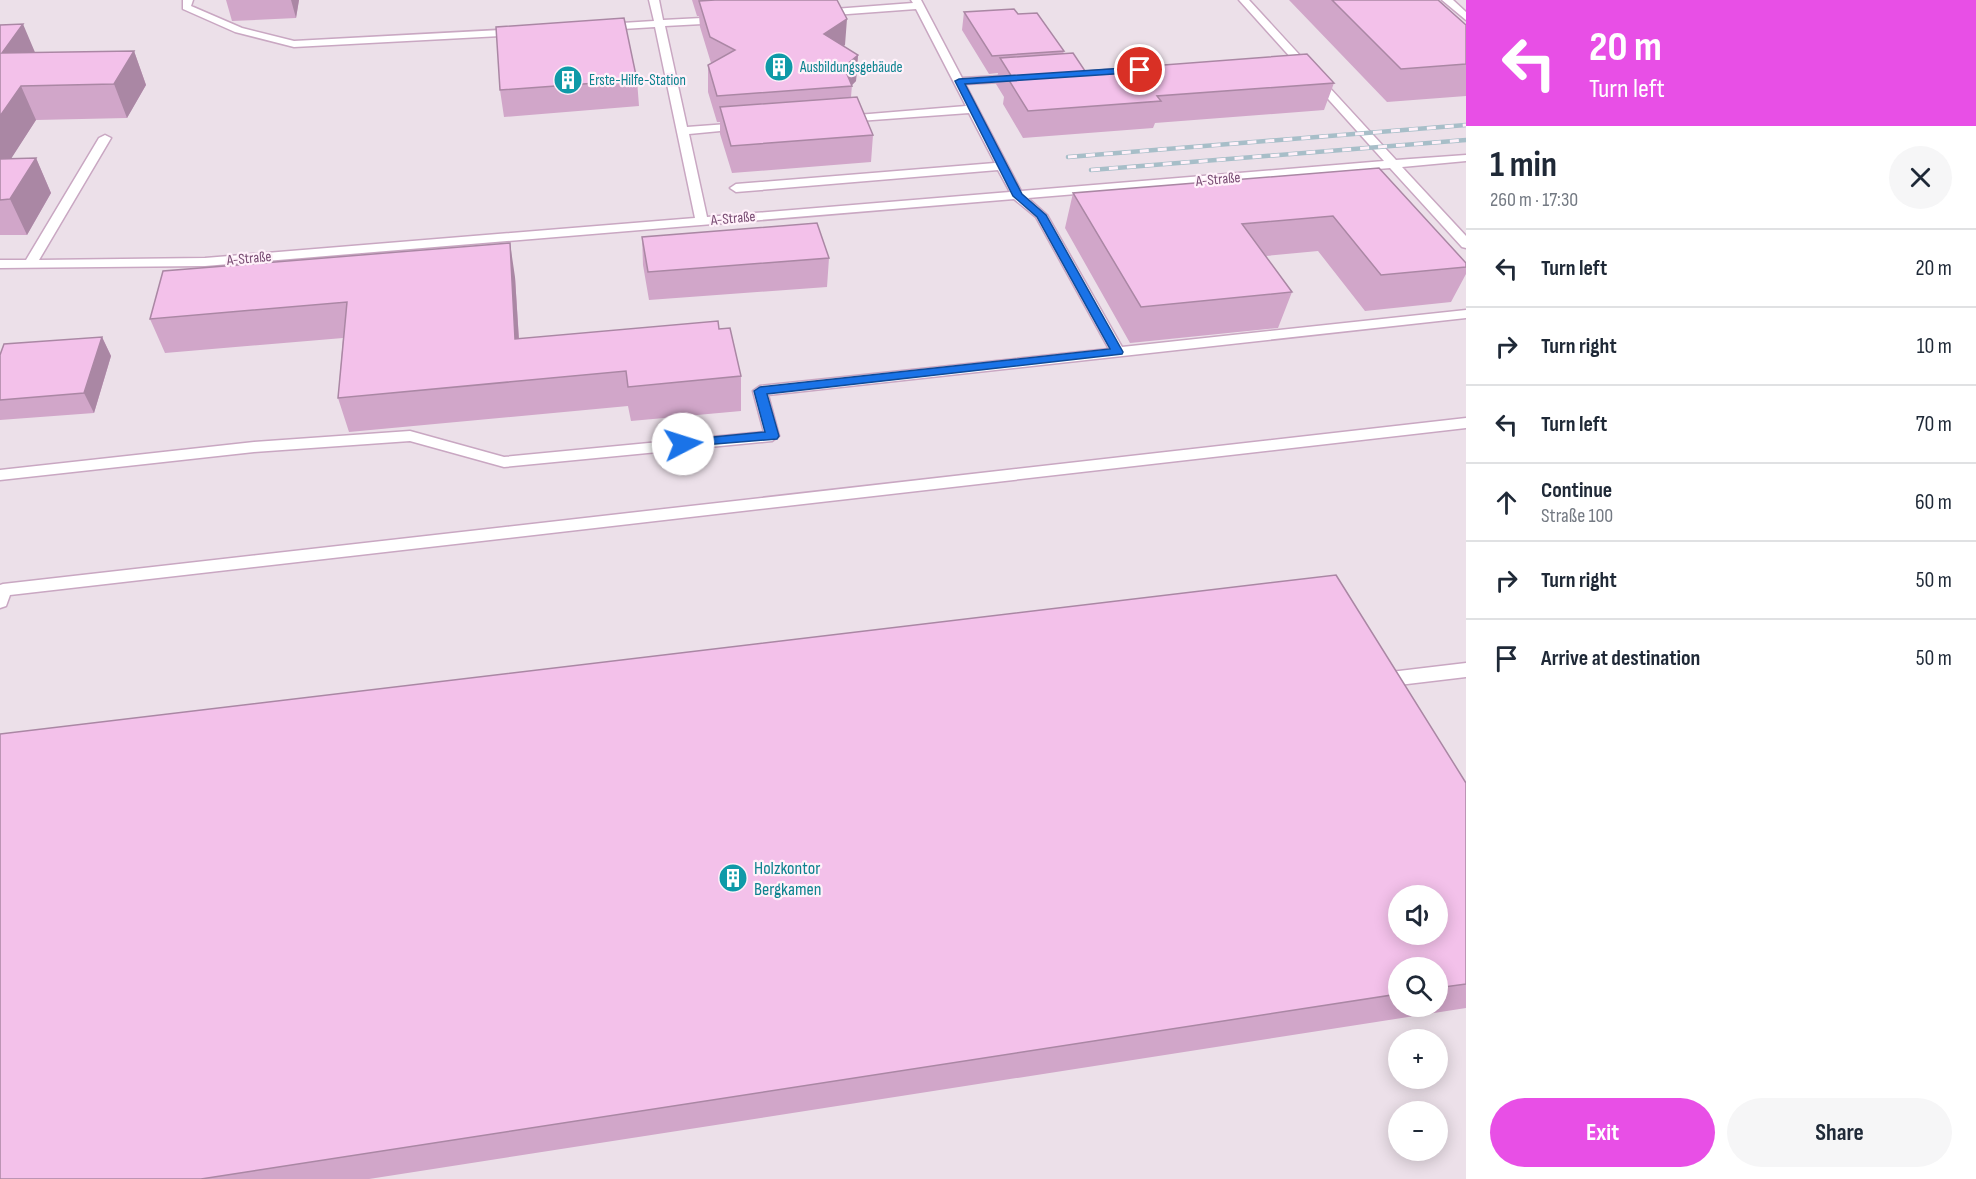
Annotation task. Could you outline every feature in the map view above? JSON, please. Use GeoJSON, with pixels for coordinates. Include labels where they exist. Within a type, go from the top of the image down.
{"type":"FeatureCollection","features":[{"type":"Feature","properties":{"kind":"lane"},"geometry":{"type":"LineString","coordinates":[[188,0],[186,7],[212,22],[264,39],[294,44],[529,31]]}},
{"type":"Feature","properties":{"kind":"lane"},"geometry":{"type":"LineString","coordinates":[[654,0],[702,221]]}},
{"type":"Feature","properties":{"kind":"lane"},"geometry":{"type":"LineString","coordinates":[[1244,0],[1292,60],[1466,244]]}},
{"type":"Feature","properties":{"kind":"lane"},"geometry":{"type":"LineString","coordinates":[[1447,0],[1466,17]]}},
{"type":"Feature","properties":{"kind":"lane"},"geometry":{"type":"LineString","coordinates":[[813,14],[918,3],[1018,196],[1041,215],[1118,352]]}},
{"type":"Feature","properties":{"kind":"lane"},"geometry":{"type":"LineString","coordinates":[[600,27],[730,19]]}},
{"type":"Feature","properties":{"kind":"lane"},"geometry":{"type":"LineString","coordinates":[[959,81],[1029,77]]}},
{"type":"Feature","properties":{"kind":"lane"},"geometry":{"type":"LineString","coordinates":[[833,120],[973,109]]}},
{"type":"Feature","properties":{"kind":"lane"},"geometry":{"type":"LineString","coordinates":[[682,131],[752,126]]}},
{"type":"Feature","properties":{"kind":"lane"},"geometry":{"type":"LineString","coordinates":[[30,264],[105,138]]}},
{"type":"Feature","properties":{"kind":"lane","name":"A-Straße"},"geometry":{"type":"LineString","coordinates":[[0,264],[205,262],[1466,158]]}},
{"type":"Feature","properties":{"kind":"lane"},"geometry":{"type":"LineString","coordinates":[[736,188],[1002,166]]}},
{"type":"Feature","properties":{"kind":"lane"},"geometry":{"type":"LineString","coordinates":[[0,475],[254,447],[410,436],[504,462],[772,436],[760,391],[1466,314]]}},
{"type":"Feature","properties":{"kind":"lane"},"geometry":{"type":"LineString","coordinates":[[0,602],[3,590],[15,588],[1466,423]]}},
{"type":"Feature","properties":{"kind":"lane"},"geometry":{"type":"LineString","coordinates":[[1382,680],[1466,670]]}},
{"type":"Feature","properties":{"kind":"shaded area"},"geometry":{"type":"Polygon","coordinates":[[[0,0],[1466,0],[1466,1179],[0,1179],[0,0]]]}},
{"type":"Feature","properties":{"kind":"building"},"geometry":{"type":"Polygon","coordinates":[[[837,0],[847,19],[824,34],[858,55],[844,67],[852,86],[717,96],[708,65],[735,50],[710,37],[699,1],[837,0]]]}},
{"type":"Feature","properties":{"kind":"building"},"geometry":{"type":"Polygon","coordinates":[[[1332,0],[1438,0],[1466,25],[1466,64],[1401,69],[1332,0]]]}},
{"type":"Feature","properties":{"kind":"building"},"geometry":{"type":"Polygon","coordinates":[[[1014,9],[1018,14],[1037,13],[1064,51],[992,56],[964,12],[1014,9]]]}},
{"type":"Feature","properties":{"kind":"building"},"geometry":{"type":"Polygon","coordinates":[[[624,18],[637,80],[500,90],[496,27],[624,18]]]}},
{"type":"Feature","properties":{"kind":"building"},"geometry":{"type":"Polygon","coordinates":[[[23,24],[2,53],[134,51],[114,84],[21,86],[0,116],[0,25],[23,24]]]}},
{"type":"Feature","properties":{"kind":"building"},"geometry":{"type":"Polygon","coordinates":[[[1073,53],[1085,71],[1307,54],[1334,83],[1157,96],[1161,101],[1028,111],[1007,77],[1012,77],[1000,58],[1073,53]]]}},
{"type":"Feature","properties":{"kind":"building"},"geometry":{"type":"Polygon","coordinates":[[[857,97],[873,135],[731,146],[720,107],[857,97]]]}},
{"type":"Feature","properties":{"kind":"building"},"geometry":{"type":"Polygon","coordinates":[[[36,158],[10,199],[0,200],[0,159],[36,158]]]}},
{"type":"Feature","properties":{"kind":"building"},"geometry":{"type":"Polygon","coordinates":[[[1379,168],[1466,263],[1466,267],[1381,275],[1333,216],[1242,224],[1292,292],[1141,307],[1073,193],[1379,168]]]}},
{"type":"Feature","properties":{"kind":"building"},"geometry":{"type":"Polygon","coordinates":[[[817,223],[829,258],[648,272],[642,237],[817,223]]]}},
{"type":"Feature","properties":{"kind":"building"},"geometry":{"type":"Polygon","coordinates":[[[510,243],[515,339],[718,321],[719,329],[730,328],[741,376],[628,387],[626,371],[338,398],[347,302],[150,319],[163,271],[510,243]]]}},
{"type":"Feature","properties":{"kind":"building"},"geometry":{"type":"Polygon","coordinates":[[[102,337],[84,393],[0,400],[0,355],[4,344],[102,337]]]}},
{"type":"Feature","properties":{"kind":"building","name":"Holzkontor Bergkamen"},"geometry":{"type":"Polygon","coordinates":[[[1336,575],[1466,783],[1466,984],[1448,986],[1448,957],[1388,957],[1388,996],[201,1179],[0,1179],[0,734],[1336,575]]]}},
{"type":"Feature","properties":{"kind":"railway"},"geometry":{"type":"LineString","coordinates":[[1068,157],[1466,125]]}},
{"type":"Feature","properties":{"kind":"railway"},"geometry":{"type":"LineString","coordinates":[[1091,170],[1466,140]]}},
{"type":"Feature","properties":{"kind":"place","name":"Ausbildungsgebäude"},"geometry":{"type":"Point","coordinates":[779,67]}},
{"type":"Feature","properties":{"kind":"place","name":"Erste-Hilfe-Station"},"geometry":{"type":"Point","coordinates":[568,80]}},
{"type":"Feature","properties":{"kind":"place","name":"Holzkontor Bergkamen"},"geometry":{"type":"Point","coordinates":[733,878]}},
{"type":"Feature","properties":{"kind":"route"},"geometry":{"type":"LineString","coordinates":[[683,444],[772,436],[760,391],[1118,352],[1041,215],[1018,196],[959,81],[1140,70]]}}]}
